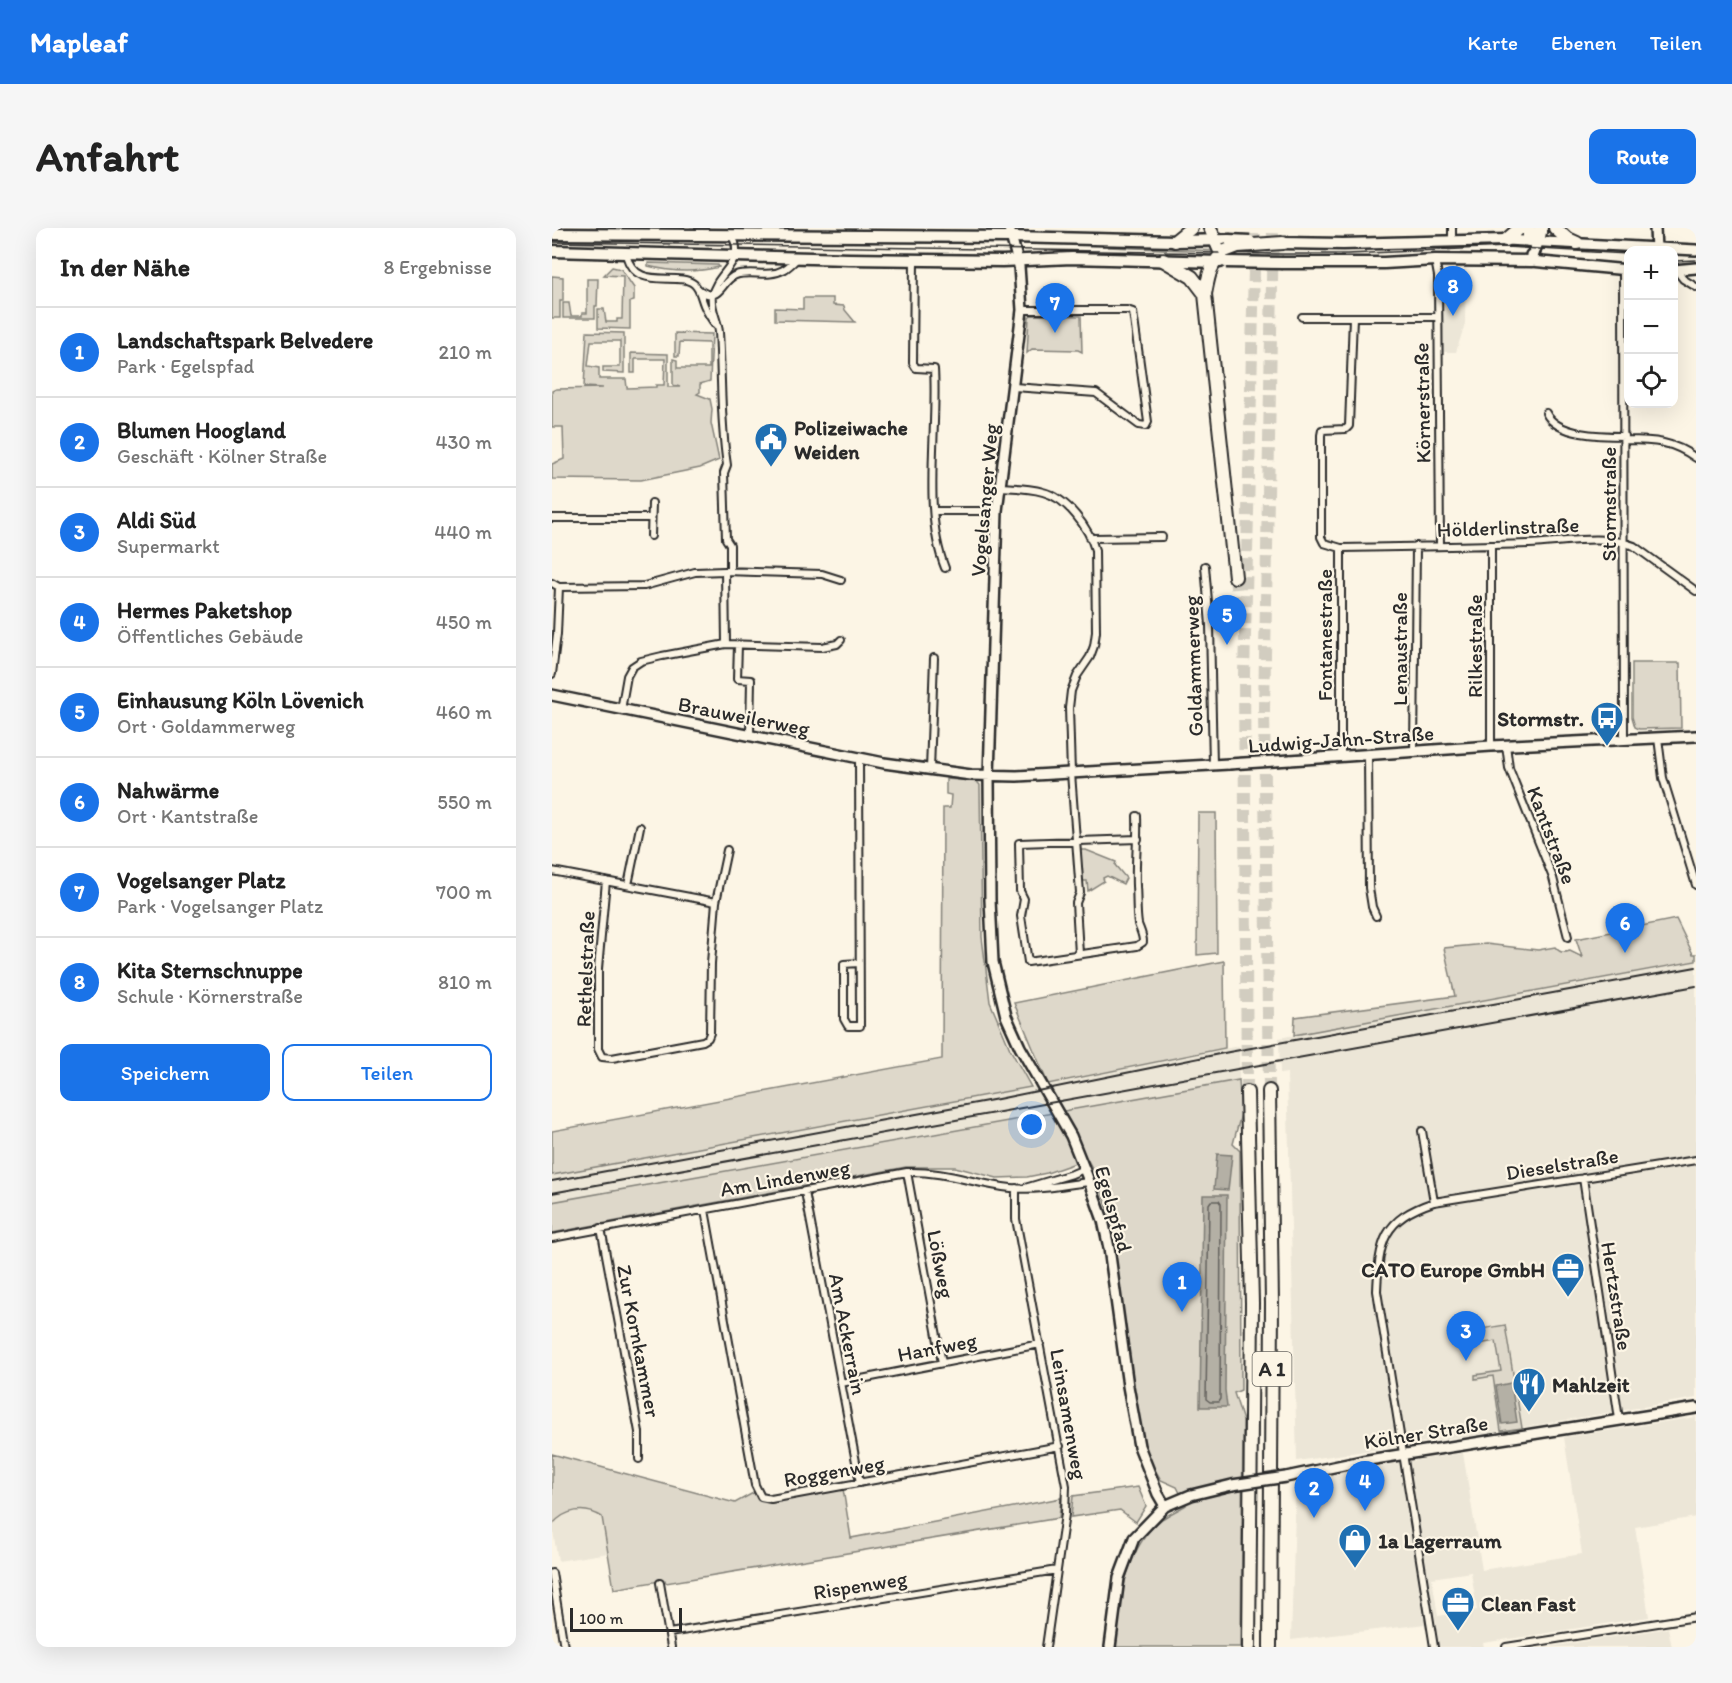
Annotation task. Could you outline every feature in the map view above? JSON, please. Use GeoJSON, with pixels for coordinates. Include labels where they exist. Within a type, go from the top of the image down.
{"type":"FeatureCollection","features":[{"type":"Feature","properties":{"kind":"highway"},"geometry":{"type":"LineString","coordinates":[[1175,241],[1191,228]]}},
{"type":"Feature","properties":{"kind":"highway"},"geometry":{"type":"LineString","coordinates":[[1210,228],[1214,241],[1225,255]]}},
{"type":"Feature","properties":{"kind":"highway"},"geometry":{"type":"LineString","coordinates":[[1506,240],[1520,228]]}},
{"type":"Feature","properties":{"kind":"highway"},"geometry":{"type":"LineString","coordinates":[[1555,228],[1566,238],[1577,243]]}},
{"type":"Feature","properties":{"kind":"highway"},"geometry":{"type":"LineString","coordinates":[[1235,577],[1205,294],[1210,268],[1238,246],[1283,243]]}},
{"type":"Feature","properties":{"kind":"highway"},"geometry":{"type":"LineString","coordinates":[[1163,261],[1192,277],[1205,294]]}},
{"type":"Feature","properties":{"kind":"highway","name":"A 1"},"geometry":{"type":"LineString","coordinates":[[1269,1091],[1272,1304],[1270,1647]]}},
{"type":"Feature","properties":{"kind":"highway","name":"A 1"},"geometry":{"type":"LineString","coordinates":[[1247,1092],[1252,1303],[1249,1647]]}},
{"type":"Feature","properties":{"kind":"main road"},"geometry":{"type":"LineString","coordinates":[[552,234],[629,232],[732,235],[1010,233],[1214,241]]}},
{"type":"Feature","properties":{"kind":"main road"},"geometry":{"type":"LineString","coordinates":[[552,251],[1017,261],[1072,258],[1163,261],[1225,255],[1264,263],[1531,261],[1534,234]]}},
{"type":"Feature","properties":{"kind":"main road"},"geometry":{"type":"LineString","coordinates":[[1283,243],[1452,243],[1506,240]]}},
{"type":"Feature","properties":{"kind":"street"},"geometry":{"type":"LineString","coordinates":[[1452,228],[1452,243]]}},
{"type":"Feature","properties":{"kind":"street"},"geometry":{"type":"LineString","coordinates":[[1655,228],[1656,246]]}},
{"type":"Feature","properties":{"kind":"street","name":"Vogelsanger Weg"},"geometry":{"type":"LineString","coordinates":[[989,777],[998,511],[1022,310],[1022,285],[1010,233]]}},
{"type":"Feature","properties":{"kind":"street"},"geometry":{"type":"LineString","coordinates":[[1506,240],[1534,234],[1577,243],[1624,247]]}},
{"type":"Feature","properties":{"kind":"street"},"geometry":{"type":"LineString","coordinates":[[726,644],[727,571],[730,545],[726,539],[725,517],[724,473],[727,465],[721,411],[719,329],[712,304],[712,294],[715,284],[735,256],[737,245],[732,235]]}},
{"type":"Feature","properties":{"kind":"street"},"geometry":{"type":"LineString","coordinates":[[1678,250],[1696,250]]}},
{"type":"Feature","properties":{"kind":"street"},"geometry":{"type":"LineString","coordinates":[[626,254],[628,264],[637,272],[662,279],[682,279],[693,282],[710,317],[719,329]]}},
{"type":"Feature","properties":{"kind":"street"},"geometry":{"type":"LineString","coordinates":[[698,289],[712,294],[720,292],[732,276],[772,273],[783,270],[798,258]]}},
{"type":"Feature","properties":{"kind":"street"},"geometry":{"type":"LineString","coordinates":[[914,259],[913,363],[916,368],[931,368],[934,372],[934,512],[939,552],[945,568]]}},
{"type":"Feature","properties":{"kind":"street","name":"Körnerstraße"},"geometry":{"type":"LineString","coordinates":[[1435,260],[1438,276],[1440,546]]}},
{"type":"Feature","properties":{"kind":"street"},"geometry":{"type":"LineString","coordinates":[[1531,261],[1624,269]]}},
{"type":"Feature","properties":{"kind":"street"},"geometry":{"type":"LineString","coordinates":[[1678,269],[1696,268]]}},
{"type":"Feature","properties":{"kind":"street"},"geometry":{"type":"LineString","coordinates":[[1678,273],[1696,287]]}},
{"type":"Feature","properties":{"kind":"street","name":"Stormstraße"},"geometry":{"type":"LineString","coordinates":[[1624,739],[1627,300]]}},
{"type":"Feature","properties":{"kind":"street"},"geometry":{"type":"LineString","coordinates":[[1014,387],[1096,393],[1133,422],[1146,426],[1148,422],[1133,312],[1127,310],[1022,310]]}},
{"type":"Feature","properties":{"kind":"street"},"geometry":{"type":"LineString","coordinates":[[1302,317],[1438,317]]}},
{"type":"Feature","properties":{"kind":"street"},"geometry":{"type":"LineString","coordinates":[[1341,548],[1326,545],[1321,537],[1321,435],[1322,430],[1346,429],[1348,426],[1353,317]]}},
{"type":"Feature","properties":{"kind":"street"},"geometry":{"type":"LineString","coordinates":[[1546,413],[1548,418],[1557,425],[1592,435],[1659,440],[1674,445],[1696,458]]}},
{"type":"Feature","properties":{"kind":"street"},"geometry":{"type":"LineString","coordinates":[[1000,487],[1045,492],[1074,514],[1092,538],[1096,562],[1096,632],[1090,657],[1077,676],[1071,691],[1069,708],[1071,773],[1080,893],[1076,903],[1079,954]]}},
{"type":"Feature","properties":{"kind":"street"},"geometry":{"type":"LineString","coordinates":[[651,536],[652,503]]}},
{"type":"Feature","properties":{"kind":"street"},"geometry":{"type":"LineString","coordinates":[[934,512],[998,511]]}},
{"type":"Feature","properties":{"kind":"street"},"geometry":{"type":"LineString","coordinates":[[552,518],[651,518]]}},
{"type":"Feature","properties":{"kind":"street"},"geometry":{"type":"LineString","coordinates":[[1092,538],[1162,537]]}},
{"type":"Feature","properties":{"kind":"street","name":"Hölderlinstraße"},"geometry":{"type":"LineString","coordinates":[[1341,548],[1597,540],[1624,542],[1634,546],[1696,591]]}},
{"type":"Feature","properties":{"kind":"street","name":"Rilkestraße"},"geometry":{"type":"LineString","coordinates":[[1491,545],[1491,746]]}},
{"type":"Feature","properties":{"kind":"street","name":"Lenaustraße"},"geometry":{"type":"LineString","coordinates":[[1414,753],[1416,546]]}},
{"type":"Feature","properties":{"kind":"street","name":"Fontanestraße"},"geometry":{"type":"LineString","coordinates":[[1341,548],[1341,757]]}},
{"type":"Feature","properties":{"kind":"street","name":"Goldammerweg"},"geometry":{"type":"LineString","coordinates":[[1205,566],[1211,635],[1213,765]]}},
{"type":"Feature","properties":{"kind":"street"},"geometry":{"type":"LineString","coordinates":[[552,583],[559,587],[644,586],[695,572],[727,571],[822,574],[841,580]]}},
{"type":"Feature","properties":{"kind":"street"},"geometry":{"type":"LineString","coordinates":[[552,674],[559,587]]}},
{"type":"Feature","properties":{"kind":"street"},"geometry":{"type":"LineString","coordinates":[[621,710],[627,676],[632,667],[641,662],[726,644],[822,647],[837,644],[841,640]]}},
{"type":"Feature","properties":{"kind":"street"},"geometry":{"type":"LineString","coordinates":[[738,645],[737,679],[750,680],[750,735]]}},
{"type":"Feature","properties":{"kind":"street"},"geometry":{"type":"LineString","coordinates":[[930,770],[934,658]]}},
{"type":"Feature","properties":{"kind":"street","name":"Brauweilerweg"},"geometry":{"type":"LineString","coordinates":[[552,695],[859,758],[989,777]]}},
{"type":"Feature","properties":{"kind":"street","name":"Ludwig-Jahn-Straße"},"geometry":{"type":"LineString","coordinates":[[989,777],[1414,753],[1506,745],[1696,736]]}},
{"type":"Feature","properties":{"kind":"street"},"geometry":{"type":"LineString","coordinates":[[1658,738],[1663,778],[1696,885]]}},
{"type":"Feature","properties":{"kind":"street","name":"Kantstraße"},"geometry":{"type":"LineString","coordinates":[[1506,745],[1509,768],[1553,878],[1568,937]]}},
{"type":"Feature","properties":{"kind":"street"},"geometry":{"type":"LineString","coordinates":[[1368,755],[1369,888],[1376,916]]}},
{"type":"Feature","properties":{"kind":"street"},"geometry":{"type":"LineString","coordinates":[[859,758],[860,1026],[848,1026],[844,1019],[844,964],[859,963]]}},
{"type":"Feature","properties":{"kind":"street","name":"Egelspfad"},"geometry":{"type":"LineString","coordinates":[[989,777],[993,962],[1001,1003],[1012,1032],[1066,1127],[1102,1220],[1109,1248],[1128,1386],[1139,1446],[1165,1506]]}},
{"type":"Feature","properties":{"kind":"street"},"geometry":{"type":"LineString","coordinates":[[1137,816],[1138,839],[1138,847],[1135,856],[1136,885],[1138,926],[1143,933],[1143,942],[1137,946],[1028,962],[1021,916],[1024,899],[1020,891],[1019,843],[1138,839]]}},
{"type":"Feature","properties":{"kind":"street"},"geometry":{"type":"LineString","coordinates":[[628,885],[640,827]]}},
{"type":"Feature","properties":{"kind":"street"},"geometry":{"type":"LineString","coordinates":[[552,871],[716,902],[727,850]]}},
{"type":"Feature","properties":{"kind":"street","name":"Rethelstraße"},"geometry":{"type":"LineString","coordinates":[[606,881],[598,969],[598,1049],[602,1057],[612,1058],[703,1041],[708,1038],[716,902]]}},
{"type":"Feature","properties":{"kind":"street"},"geometry":{"type":"LineString","coordinates":[[1422,1131],[1434,1202]]}},
{"type":"Feature","properties":{"kind":"street","name":"Dieselstraße"},"geometry":{"type":"LineString","coordinates":[[1434,1647],[1377,1291],[1378,1259],[1383,1241],[1399,1218],[1415,1208],[1434,1202],[1696,1160]]}},
{"type":"Feature","properties":{"kind":"street","name":"Am Lindenweg"},"geometry":{"type":"LineString","coordinates":[[1024,1188],[1084,1169]]}},
{"type":"Feature","properties":{"kind":"street","name":"Am Lindenweg"},"geometry":{"type":"LineString","coordinates":[[552,1238],[906,1172],[942,1173],[1016,1188],[1039,1190],[1089,1182]]}},
{"type":"Feature","properties":{"kind":"street","name":"Lößweg"},"geometry":{"type":"LineString","coordinates":[[906,1172],[942,1363]]}},
{"type":"Feature","properties":{"kind":"street","name":"Hertzstraße"},"geometry":{"type":"LineString","coordinates":[[1583,1178],[1619,1419]]}},
{"type":"Feature","properties":{"kind":"street","name":"Leinsamenweg"},"geometry":{"type":"LineString","coordinates":[[1016,1188],[1016,1219],[1065,1478],[1066,1501],[1046,1647]]}},
{"type":"Feature","properties":{"kind":"street","name":"Am Ackerrain"},"geometry":{"type":"LineString","coordinates":[[805,1192],[860,1483]]}},
{"type":"Feature","properties":{"kind":"street","name":"Roggenweg"},"geometry":{"type":"LineString","coordinates":[[705,1210],[758,1494],[765,1499],[1060,1446]]}},
{"type":"Feature","properties":{"kind":"street","name":"Zur Kornkammer"},"geometry":{"type":"LineString","coordinates":[[601,1228],[639,1432],[641,1449],[639,1459]]}},
{"type":"Feature","properties":{"kind":"street","name":"Hanfweg"},"geometry":{"type":"LineString","coordinates":[[841,1383],[1040,1344]]}},
{"type":"Feature","properties":{"kind":"street","name":"Kölner Straße"},"geometry":{"type":"LineString","coordinates":[[1165,1506],[1191,1495],[1232,1485],[1286,1478],[1362,1461],[1696,1408]]}},
{"type":"Feature","properties":{"kind":"street"},"geometry":{"type":"LineString","coordinates":[[1110,1647],[1119,1578],[1129,1548],[1134,1538],[1165,1506]]}},
{"type":"Feature","properties":{"kind":"street","name":"Rispenweg"},"geometry":{"type":"LineString","coordinates":[[669,1632],[1057,1570]]}},
{"type":"Feature","properties":{"kind":"street"},"geometry":{"type":"LineString","coordinates":[[552,1573],[554,1604],[564,1647]]}},
{"type":"Feature","properties":{"kind":"street"},"geometry":{"type":"LineString","coordinates":[[660,1583],[671,1647]]}},
{"type":"Feature","properties":{"kind":"street"},"geometry":{"type":"LineString","coordinates":[[1506,1647],[1696,1617]]}},
{"type":"Feature","properties":{"kind":"shaded area"},"geometry":{"type":"Polygon","coordinates":[[[1210,245],[1213,251],[1107,247],[1210,245]]]}},
{"type":"Feature","properties":{"kind":"shaded area"},"geometry":{"type":"Polygon","coordinates":[[[648,263],[718,265],[719,267],[674,271],[648,266],[648,263]]]}},
{"type":"Feature","properties":{"kind":"shaded area"},"geometry":{"type":"Polygon","coordinates":[[[612,267],[621,269],[634,288],[634,301],[630,302],[630,329],[598,328],[598,309],[604,309],[606,322],[617,322],[617,319],[622,319],[623,276],[604,275],[612,267]]]}},
{"type":"Feature","properties":{"kind":"shaded area"},"geometry":{"type":"Polygon","coordinates":[[[1442,270],[1466,270],[1465,324],[1456,352],[1442,352],[1442,270]]]}},
{"type":"Feature","properties":{"kind":"shaded area"},"geometry":{"type":"Polygon","coordinates":[[[552,276],[563,277],[560,318],[552,318],[552,276]]]}},
{"type":"Feature","properties":{"kind":"shaded area"},"geometry":{"type":"Polygon","coordinates":[[[587,279],[598,279],[595,318],[563,318],[563,303],[569,303],[571,316],[582,316],[582,313],[587,313],[587,279]]]}},
{"type":"Feature","properties":{"kind":"shaded area"},"geometry":{"type":"Polygon","coordinates":[[[803,298],[833,298],[833,305],[844,306],[855,322],[775,320],[775,308],[803,309],[803,298]]]}},
{"type":"Feature","properties":{"kind":"shaded area"},"geometry":{"type":"Polygon","coordinates":[[[1031,315],[1081,316],[1082,352],[1032,349],[1027,353],[1031,315]]]}},
{"type":"Feature","properties":{"kind":"shaded area"},"geometry":{"type":"Polygon","coordinates":[[[587,332],[624,333],[624,373],[603,372],[603,367],[620,367],[620,341],[591,341],[588,366],[599,368],[599,379],[626,379],[627,388],[664,385],[665,359],[635,359],[635,373],[631,373],[631,353],[668,354],[668,387],[680,387],[673,385],[673,359],[677,360],[677,368],[709,368],[709,343],[680,342],[679,356],[675,356],[675,333],[712,334],[710,381],[700,384],[700,392],[697,394],[710,399],[711,423],[719,460],[700,468],[641,480],[552,479],[552,464],[564,459],[563,427],[552,427],[552,391],[603,388],[584,387],[587,332]]]}},
{"type":"Feature","properties":{"kind":"shaded area"},"geometry":{"type":"Polygon","coordinates":[[[1632,663],[1680,663],[1681,728],[1639,729],[1635,727],[1632,717],[1632,663]]]}},
{"type":"Feature","properties":{"kind":"shaded area"},"geometry":{"type":"Polygon","coordinates":[[[946,779],[976,781],[980,785],[982,937],[990,1002],[1010,1049],[1031,1087],[552,1175],[552,1131],[942,1059],[943,808],[950,808],[951,795],[946,794],[946,779]]]}},
{"type":"Feature","properties":{"kind":"shaded area"},"geometry":{"type":"Polygon","coordinates":[[[1198,813],[1216,813],[1217,953],[1197,955],[1198,813]]]}},
{"type":"Feature","properties":{"kind":"shaded area"},"geometry":{"type":"Polygon","coordinates":[[[1080,850],[1086,850],[1116,862],[1115,865],[1126,878],[1123,884],[1107,876],[1103,878],[1104,881],[1088,891],[1087,881],[1082,881],[1080,850]]]}},
{"type":"Feature","properties":{"kind":"shaded area"},"geometry":{"type":"Polygon","coordinates":[[[1676,919],[1693,954],[1696,954],[1696,961],[1294,1035],[1295,1017],[1455,996],[1444,948],[1486,944],[1538,950],[1555,947],[1560,951],[1570,951],[1582,957],[1576,939],[1676,919]]]}},
{"type":"Feature","properties":{"kind":"shaded area"},"geometry":{"type":"Polygon","coordinates":[[[1224,961],[1225,1048],[1048,1084],[1014,1003],[1224,961]]]}},
{"type":"Feature","properties":{"kind":"shaded area"},"geometry":{"type":"Polygon","coordinates":[[[1696,961],[1696,1398],[1501,1431],[1297,1461],[1287,1073],[1280,1074],[1279,1038],[1696,961]]]}},
{"type":"Feature","properties":{"kind":"shaded area"},"geometry":{"type":"Polygon","coordinates":[[[1239,1046],[1239,1080],[552,1202],[552,1175],[1031,1087],[1239,1046]]]}},
{"type":"Feature","properties":{"kind":"shaded area"},"geometry":{"type":"Polygon","coordinates":[[[1239,1080],[1241,1114],[1233,1144],[1240,1151],[1241,1390],[1234,1393],[1243,1421],[1241,1647],[1114,1647],[1126,1578],[1139,1545],[1162,1519],[1186,1505],[1177,1487],[1161,1480],[1146,1455],[1136,1417],[1110,1215],[1096,1175],[1087,1159],[1047,1173],[1027,1177],[997,1178],[955,1167],[906,1167],[552,1233],[552,1202],[1239,1080]]]}},
{"type":"Feature","properties":{"kind":"shaded area"},"geometry":{"type":"Polygon","coordinates":[[[1505,1325],[1522,1428],[1501,1431],[1493,1376],[1475,1379],[1475,1375],[1501,1371],[1496,1341],[1479,1344],[1478,1337],[1464,1339],[1463,1332],[1505,1325]]]}},
{"type":"Feature","properties":{"kind":"shaded area"},"geometry":{"type":"Polygon","coordinates":[[[1696,1417],[1696,1517],[1635,1527],[1649,1617],[1483,1643],[1484,1647],[1438,1647],[1434,1623],[1291,1640],[1296,1479],[1463,1453],[1482,1570],[1582,1554],[1564,1437],[1696,1417]],[[1471,1572],[1432,1578],[1438,1616],[1477,1610],[1471,1572]]]}},
{"type":"Feature","properties":{"kind":"shaded area"},"geometry":{"type":"Polygon","coordinates":[[[552,1454],[735,1503],[755,1492],[759,1498],[770,1502],[843,1489],[851,1538],[1061,1498],[1059,1518],[666,1583],[665,1580],[614,1589],[602,1517],[582,1510],[563,1515],[552,1525],[552,1454]]]}},
{"type":"Feature","properties":{"kind":"shaded area"},"geometry":{"type":"Polygon","coordinates":[[[1138,1487],[1146,1506],[1136,1522],[1120,1510],[1071,1517],[1073,1496],[1138,1487]]]}},
{"type":"Feature","properties":{"kind":"shaded area"},"geometry":{"type":"Polygon","coordinates":[[[590,1511],[602,1517],[608,1553],[558,1561],[552,1525],[564,1514],[590,1511]]]}},
{"type":"Feature","properties":{"kind":"shaded area"},"geometry":{"type":"Polygon","coordinates":[[[1668,1628],[1672,1647],[1548,1647],[1668,1628]]]}},
{"type":"Feature","properties":{"kind":"water"},"geometry":{"type":"Polygon","coordinates":[[[1217,1154],[1232,1155],[1228,1190],[1214,1189],[1217,1154]]]}},
{"type":"Feature","properties":{"kind":"water"},"geometry":{"type":"Polygon","coordinates":[[[1203,1195],[1227,1195],[1225,1390],[1227,1407],[1200,1407],[1203,1195]]]}},
{"type":"Feature","properties":{"kind":"water"},"geometry":{"type":"Polygon","coordinates":[[[1511,1383],[1517,1422],[1502,1424],[1496,1386],[1511,1383]]]}},
{"type":"Feature","properties":{"kind":"tunnel"},"geometry":{"type":"LineString","coordinates":[[1247,1092],[1244,675],[1255,228]]}},
{"type":"Feature","properties":{"kind":"tunnel"},"geometry":{"type":"LineString","coordinates":[[1269,1091],[1264,709],[1273,228]]}},
{"type":"Feature","properties":{"kind":"tunnel"},"geometry":{"type":"LineString","coordinates":[[1235,577],[1239,620]]}},
{"type":"Feature","properties":{"kind":"tram line"},"geometry":{"type":"LineString","coordinates":[[552,242],[1283,254],[1347,254],[1506,247],[1624,254]]}},
{"type":"Feature","properties":{"kind":"tram line"},"geometry":{"type":"LineString","coordinates":[[1678,261],[1696,260]]}},
{"type":"Feature","properties":{"kind":"railway"},"geometry":{"type":"LineString","coordinates":[[552,1181],[998,1099],[1229,1052],[1696,967]]}},
{"type":"Feature","properties":{"kind":"railway"},"geometry":{"type":"LineString","coordinates":[[552,1193],[1696,986]]}},
{"type":"Feature","properties":{"kind":"place","name":"Kita Sternschnuppe"},"geometry":{"type":"Point","coordinates":[1453,316]}},
{"type":"Feature","properties":{"kind":"place","name":"Vogelsanger Platz"},"geometry":{"type":"Point","coordinates":[1055,333]}},
{"type":"Feature","properties":{"kind":"place","name":"Polizeiwache Weiden"},"geometry":{"type":"Point","coordinates":[771,468]}},
{"type":"Feature","properties":{"kind":"place","name":"Einhausung Köln Lövenich"},"geometry":{"type":"Point","coordinates":[1227,645]}},
{"type":"Feature","properties":{"kind":"place","name":"Stormstr."},"geometry":{"type":"Point","coordinates":[1607,747]}},
{"type":"Feature","properties":{"kind":"place","name":"Nahwärme"},"geometry":{"type":"Point","coordinates":[1625,953]}},
{"type":"Feature","properties":{"kind":"place","name":"CATO Europe GmbH"},"geometry":{"type":"Point","coordinates":[1568,1298]}},
{"type":"Feature","properties":{"kind":"place","name":"Landschaftspark Belvedere"},"geometry":{"type":"Point","coordinates":[1182,1312]}},
{"type":"Feature","properties":{"kind":"place","name":"Aldi Süd"},"geometry":{"type":"Point","coordinates":[1466,1361]}},
{"type":"Feature","properties":{"kind":"place","name":"Mahlzeit"},"geometry":{"type":"Point","coordinates":[1529,1413]}},
{"type":"Feature","properties":{"kind":"place","name":"Hermes Paketshop"},"geometry":{"type":"Point","coordinates":[1365,1511]}},
{"type":"Feature","properties":{"kind":"place","name":"Blumen Hoogland"},"geometry":{"type":"Point","coordinates":[1314,1518]}},
{"type":"Feature","properties":{"kind":"place","name":"1a Lagerraum"},"geometry":{"type":"Point","coordinates":[1355,1569]}},
{"type":"Feature","properties":{"kind":"place","name":"Clean Fast"},"geometry":{"type":"Point","coordinates":[1458,1632]}}]}
